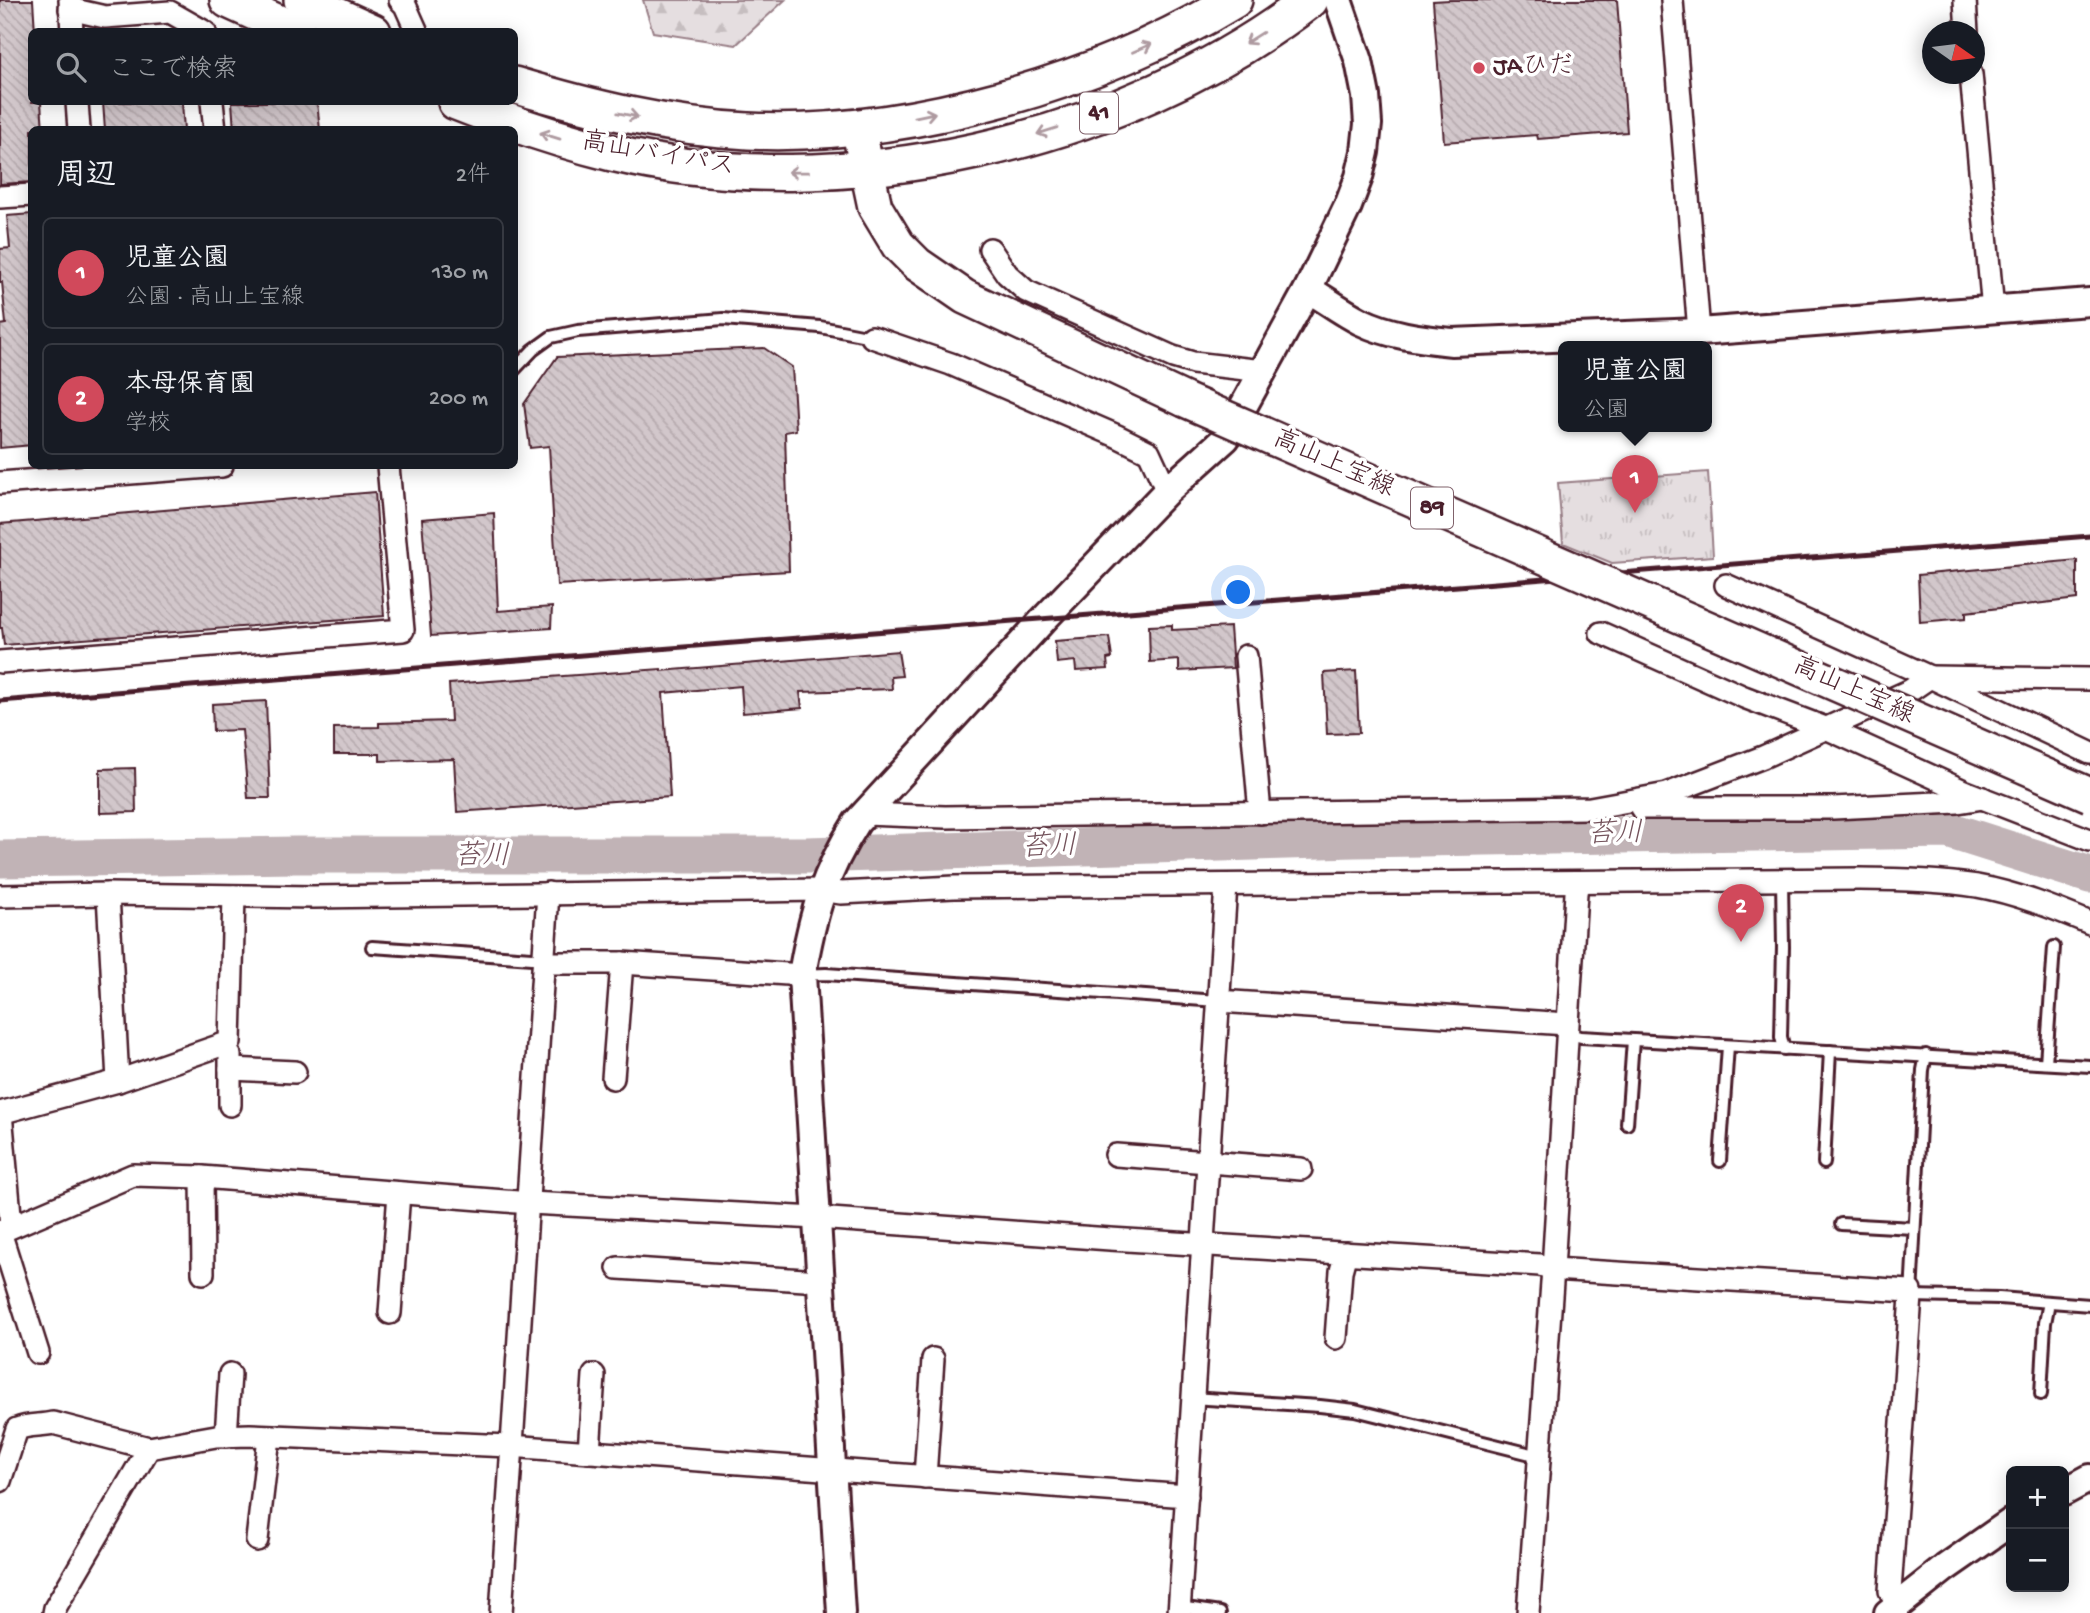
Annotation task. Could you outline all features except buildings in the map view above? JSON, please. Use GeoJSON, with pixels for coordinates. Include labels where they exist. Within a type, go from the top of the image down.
{"type":"FeatureCollection","features":[{"type":"Feature","properties":{"kind":"highway"},"geometry":{"type":"LineString","coordinates":[[228,0],[289,28]]}},
{"type":"Feature","properties":{"kind":"highway"},"geometry":{"type":"LineString","coordinates":[[302,0],[364,28]]}},
{"type":"Feature","properties":{"kind":"highway","name":"41"},"geometry":{"type":"LineString","coordinates":[[858,127],[965,107],[1078,73],[1184,29],[1234,0]]}},
{"type":"Feature","properties":{"kind":"highway","name":"41"},"geometry":{"type":"LineString","coordinates":[[866,169],[960,154],[1021,140],[1136,100],[1241,46],[1310,0]]}},
{"type":"Feature","properties":{"kind":"highway","name":"高山バイパス"},"geometry":{"type":"LineString","coordinates":[[518,86],[627,115],[690,126],[775,131],[858,127]]}},
{"type":"Feature","properties":{"kind":"highway","name":"高山バイパス"},"geometry":{"type":"LineString","coordinates":[[465,105],[568,141],[680,165],[758,172],[809,173],[866,169]]}},
{"type":"Feature","properties":{"kind":"main road","name":"高山上宝線"},"geometry":{"type":"LineString","coordinates":[[858,127],[875,207],[884,224],[898,245],[938,280],[965,297],[1185,400],[2090,795]]}},
{"type":"Feature","properties":{"kind":"street"},"geometry":{"type":"LineString","coordinates":[[400,0],[415,28]]}},
{"type":"Feature","properties":{"kind":"street"},"geometry":{"type":"LineString","coordinates":[[841,1613],[802,975],[810,925],[842,845],[860,818],[1167,491],[1226,438],[1308,289],[1348,206],[1365,152],[1368,124],[1366,96],[1359,61],[1338,0]]}},
{"type":"Feature","properties":{"kind":"street"},"geometry":{"type":"LineString","coordinates":[[1672,0],[1699,332]]}},
{"type":"Feature","properties":{"kind":"street"},"geometry":{"type":"LineString","coordinates":[[1965,0],[1966,21]]}},
{"type":"Feature","properties":{"kind":"street"},"geometry":{"type":"LineString","coordinates":[[72,28],[70,5],[105,17],[170,12],[198,28]]}},
{"type":"Feature","properties":{"kind":"street"},"geometry":{"type":"LineString","coordinates":[[1972,84],[1993,310]]}},
{"type":"Feature","properties":{"kind":"street"},"geometry":{"type":"LineString","coordinates":[[77,105],[79,126]]}},
{"type":"Feature","properties":{"kind":"street"},"geometry":{"type":"LineString","coordinates":[[212,105],[215,126]]}},
{"type":"Feature","properties":{"kind":"street"},"geometry":{"type":"LineString","coordinates":[[0,197],[28,195]]}},
{"type":"Feature","properties":{"kind":"street"},"geometry":{"type":"LineString","coordinates":[[990,249],[1007,274],[1026,291],[1193,363],[1263,371]]}},
{"type":"Feature","properties":{"kind":"street"},"geometry":{"type":"LineString","coordinates":[[1308,289],[1359,321],[1386,332],[1451,342],[1699,332],[2090,302]]}},
{"type":"Feature","properties":{"kind":"street"},"geometry":{"type":"LineString","coordinates":[[872,337],[951,364],[1149,452],[1167,491]]}},
{"type":"Feature","properties":{"kind":"street"},"geometry":{"type":"LineString","coordinates":[[0,484],[106,470],[135,469]]}},
{"type":"Feature","properties":{"kind":"street"},"geometry":{"type":"LineString","coordinates":[[0,662],[402,630],[388,469]]}},
{"type":"Feature","properties":{"kind":"street"},"geometry":{"type":"LineString","coordinates":[[1726,584],[2090,753]]}},
{"type":"Feature","properties":{"kind":"street"},"geometry":{"type":"LineString","coordinates":[[1601,633],[1744,697],[1828,729],[1964,791],[2090,840]]}},
{"type":"Feature","properties":{"kind":"street"},"geometry":{"type":"LineString","coordinates":[[1246,656],[1260,813]]}},
{"type":"Feature","properties":{"kind":"street"},"geometry":{"type":"LineString","coordinates":[[1590,808],[1667,794],[1828,729],[1911,691],[1930,677],[2090,679]]}},
{"type":"Feature","properties":{"kind":"street"},"geometry":{"type":"LineString","coordinates":[[860,818],[1590,808],[1833,808],[1958,802],[1985,798]]}},
{"type":"Feature","properties":{"kind":"street"},"geometry":{"type":"LineString","coordinates":[[0,896],[548,893],[823,887],[841,893],[954,887],[1915,880],[1980,887],[2037,901],[2090,923]]}},
{"type":"Feature","properties":{"kind":"street"},"geometry":{"type":"LineString","coordinates":[[1528,1613],[1578,882]]}},
{"type":"Feature","properties":{"kind":"street"},"geometry":{"type":"LineString","coordinates":[[1179,1610],[1226,885]]}},
{"type":"Feature","properties":{"kind":"street"},"geometry":{"type":"LineString","coordinates":[[501,1613],[510,1446],[530,1203],[548,893]]}},
{"type":"Feature","properties":{"kind":"street"},"geometry":{"type":"LineString","coordinates":[[108,894],[118,1080]]}},
{"type":"Feature","properties":{"kind":"street"},"geometry":{"type":"LineString","coordinates":[[230,1105],[234,896]]}},
{"type":"Feature","properties":{"kind":"street"},"geometry":{"type":"LineString","coordinates":[[545,961],[622,963],[802,975]]}},
{"type":"Feature","properties":{"kind":"street"},"geometry":{"type":"LineString","coordinates":[[612,1078],[622,963]]}},
{"type":"Feature","properties":{"kind":"street"},"geometry":{"type":"LineString","coordinates":[[1218,1001],[1567,1029]]}},
{"type":"Feature","properties":{"kind":"street"},"geometry":{"type":"LineString","coordinates":[[38,1353],[4,1230],[0,1113],[118,1080],[230,1042]]}},
{"type":"Feature","properties":{"kind":"street"},"geometry":{"type":"LineString","coordinates":[[230,1069],[295,1072]]}},
{"type":"Feature","properties":{"kind":"street"},"geometry":{"type":"LineString","coordinates":[[1116,1155],[1301,1169]]}},
{"type":"Feature","properties":{"kind":"street"},"geometry":{"type":"LineString","coordinates":[[4,1230],[133,1175],[202,1177],[530,1203],[817,1218],[1540,1265],[1553,1269],[1910,1294],[1890,1591],[1893,1608],[2006,1526]]}},
{"type":"Feature","properties":{"kind":"street"},"geometry":{"type":"LineString","coordinates":[[202,1177],[203,1273]]}},
{"type":"Feature","properties":{"kind":"street"},"geometry":{"type":"LineString","coordinates":[[390,1313],[399,1193]]}},
{"type":"Feature","properties":{"kind":"street"},"geometry":{"type":"LineString","coordinates":[[1336,1338],[1341,1271],[1346,1254]]}},
{"type":"Feature","properties":{"kind":"street"},"geometry":{"type":"LineString","coordinates":[[618,1268],[820,1281]]}},
{"type":"Feature","properties":{"kind":"street"},"geometry":{"type":"LineString","coordinates":[[925,1478],[933,1359]]}},
{"type":"Feature","properties":{"kind":"street"},"geometry":{"type":"LineString","coordinates":[[226,1436],[230,1374]]}},
{"type":"Feature","properties":{"kind":"street"},"geometry":{"type":"LineString","coordinates":[[589,1452],[594,1376]]}},
{"type":"Feature","properties":{"kind":"street"},"geometry":{"type":"LineString","coordinates":[[0,1481],[16,1429],[27,1424],[39,1426],[53,1423],[149,1448],[226,1436],[510,1446],[1187,1496]]}},
{"type":"Feature","properties":{"kind":"street"},"geometry":{"type":"LineString","coordinates":[[257,1540],[269,1437]]}},
{"type":"Feature","properties":{"kind":"street"},"geometry":{"type":"LineString","coordinates":[[54,1613],[149,1448]]}},
{"type":"Feature","properties":{"kind":"street"},"geometry":{"type":"LineString","coordinates":[[2069,1489],[2090,1478]]}},
{"type":"Feature","properties":{"kind":"lane"},"geometry":{"type":"LineString","coordinates":[[518,366],[551,337],[578,331],[723,320],[820,327],[872,337]]}},
{"type":"Feature","properties":{"kind":"lane"},"geometry":{"type":"LineString","coordinates":[[1782,879],[1781,1037],[1784,1049]]}},
{"type":"Feature","properties":{"kind":"lane"},"geometry":{"type":"LineString","coordinates":[[372,947],[545,961]]}},
{"type":"Feature","properties":{"kind":"lane"},"geometry":{"type":"LineString","coordinates":[[2046,1063],[2054,947]]}},
{"type":"Feature","properties":{"kind":"lane"},"geometry":{"type":"LineString","coordinates":[[802,975],[825,974],[1218,1001]]}},
{"type":"Feature","properties":{"kind":"lane"},"geometry":{"type":"LineString","coordinates":[[1567,1029],[1633,1040],[2090,1066]]}},
{"type":"Feature","properties":{"kind":"lane"},"geometry":{"type":"LineString","coordinates":[[1627,1124],[1633,1040]]}},
{"type":"Feature","properties":{"kind":"lane"},"geometry":{"type":"LineString","coordinates":[[1720,1161],[1728,1046]]}},
{"type":"Feature","properties":{"kind":"lane"},"geometry":{"type":"LineString","coordinates":[[1824,1163],[1830,1051]]}},
{"type":"Feature","properties":{"kind":"lane"},"geometry":{"type":"LineString","coordinates":[[1926,1055],[1910,1294],[2090,1305]]}},
{"type":"Feature","properties":{"kind":"lane"},"geometry":{"type":"LineString","coordinates":[[1841,1224],[1913,1228]]}},
{"type":"Feature","properties":{"kind":"lane"},"geometry":{"type":"LineString","coordinates":[[2041,1394],[2045,1323],[2049,1302]]}},
{"type":"Feature","properties":{"kind":"lane"},"geometry":{"type":"LineString","coordinates":[[1191,1398],[1355,1410],[1539,1456]]}},
{"type":"Feature","properties":{"kind":"lane"},"geometry":{"type":"LineString","coordinates":[[1179,1610],[1220,1613]]}},
{"type":"Feature","properties":{"kind":"green space"},"geometry":{"type":"Polygon","coordinates":[[[643,0],[785,0],[736,45],[653,32],[643,0]]]}},
{"type":"Feature","properties":{"kind":"green space"},"geometry":{"type":"Polygon","coordinates":[[[1708,472],[1713,556],[1612,563],[1563,543],[1558,483],[1708,472]]]}},
{"type":"Feature","properties":{"kind":"waterway","name":"苔川"},"geometry":{"type":"LineString","coordinates":[[0,859],[296,855],[807,855],[1354,839],[1948,830],[2090,875]]}},
{"type":"Feature","properties":{"kind":"railway"},"geometry":{"type":"LineString","coordinates":[[0,701],[2090,536]]}},
{"type":"Feature","properties":{"kind":"place","name":"JAひだ"},"geometry":{"type":"Point","coordinates":[1479,68]}},
{"type":"Feature","properties":{"kind":"place","name":"児童公園"},"geometry":{"type":"Point","coordinates":[1635,513]}},
{"type":"Feature","properties":{"kind":"place","name":"本母保育園"},"geometry":{"type":"Point","coordinates":[1741,942]}}]}
